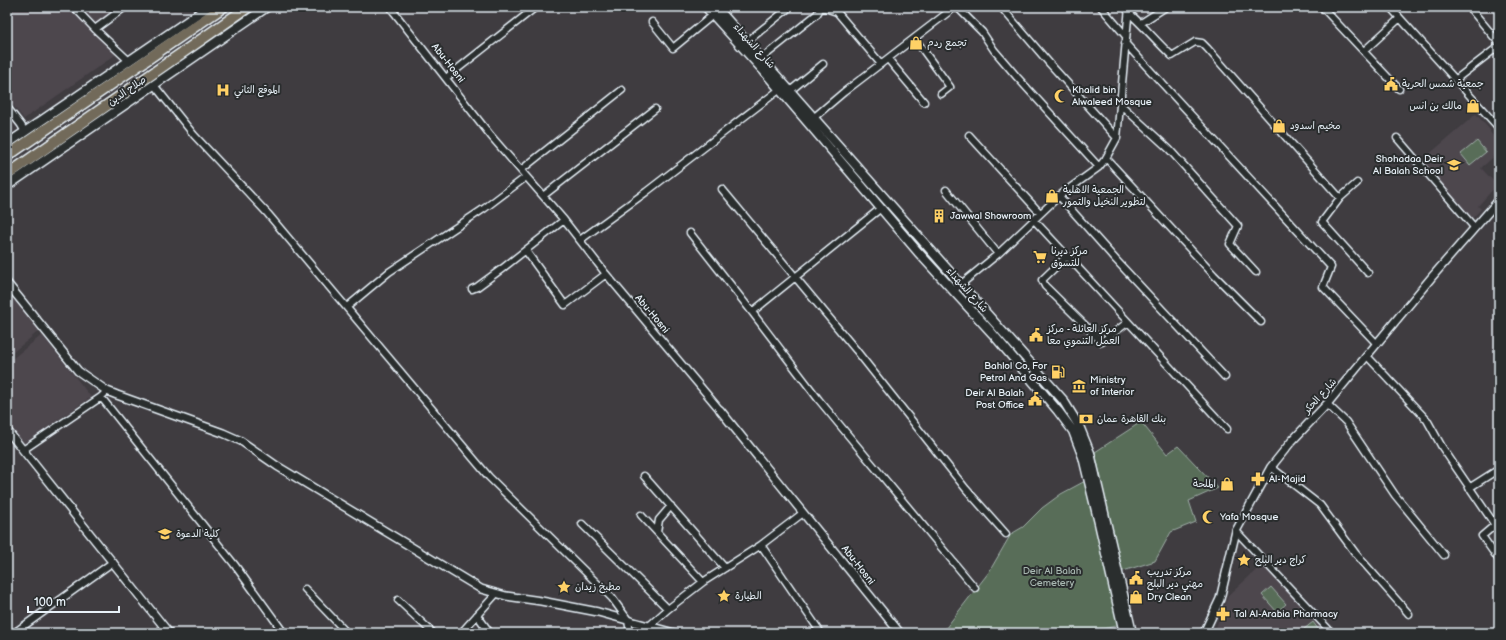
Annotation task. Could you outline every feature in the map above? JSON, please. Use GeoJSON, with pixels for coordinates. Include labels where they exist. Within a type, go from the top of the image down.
{"type":"FeatureCollection","features":[{"type":"Feature","properties":{"kind":"highway","name":"صلاح الدين"},"geometry":{"type":"LineString","coordinates":[[7,156],[56,117],[223,7]]}},
{"type":"Feature","properties":{"kind":"highway","name":"صلاح الدين"},"geometry":{"type":"LineString","coordinates":[[7,175],[248,7]]}},
{"type":"Feature","properties":{"kind":"main road"},"geometry":{"type":"LineString","coordinates":[[7,144],[25,132],[56,117],[129,61],[208,7]]}},
{"type":"Feature","properties":{"kind":"main road"},"geometry":{"type":"LineString","coordinates":[[7,186],[266,7]]}},
{"type":"Feature","properties":{"kind":"main road","name":"شارع الشهداء"},"geometry":{"type":"LineString","coordinates":[[706,7],[715,11],[745,44],[779,90],[811,120],[961,283],[1063,400],[1079,426],[1090,453],[1132,633]]}},
{"type":"Feature","properties":{"kind":"main road","name":"شارع الشهداء"},"geometry":{"type":"LineString","coordinates":[[745,44],[762,58],[790,91],[811,120],[881,208],[918,252],[954,290],[1031,378],[1058,410],[1073,431],[1083,457],[1124,633]]}},
{"type":"Feature","properties":{"kind":"street"},"geometry":{"type":"LineString","coordinates":[[74,7],[129,61]]}},
{"type":"Feature","properties":{"kind":"street"},"geometry":{"type":"LineString","coordinates":[[95,29],[124,7]]}},
{"type":"Feature","properties":{"kind":"street","name":"Abu-Hosni"},"geometry":{"type":"LineString","coordinates":[[390,7],[492,136],[564,220],[606,274],[720,410],[900,633]]}},
{"type":"Feature","properties":{"kind":"street"},"geometry":{"type":"LineString","coordinates":[[446,78],[536,7]]}},
{"type":"Feature","properties":{"kind":"street"},"geometry":{"type":"LineString","coordinates":[[745,44],[790,7]]}},
{"type":"Feature","properties":{"kind":"street"},"geometry":{"type":"LineString","coordinates":[[762,58],[817,14],[822,7],[837,12],[881,64]]}},
{"type":"Feature","properties":{"kind":"street"},"geometry":{"type":"LineString","coordinates":[[811,120],[844,92],[956,7],[982,32],[994,50],[1017,77],[1100,167]]}},
{"type":"Feature","properties":{"kind":"street"},"geometry":{"type":"LineString","coordinates":[[1001,7],[1117,138]]}},
{"type":"Feature","properties":{"kind":"street"},"geometry":{"type":"LineString","coordinates":[[1101,7],[1125,35]]}},
{"type":"Feature","properties":{"kind":"street"},"geometry":{"type":"LineString","coordinates":[[1141,23],[1166,7]]}},
{"type":"Feature","properties":{"kind":"street"},"geometry":{"type":"LineString","coordinates":[[1322,7],[1399,89]]}},
{"type":"Feature","properties":{"kind":"street"},"geometry":{"type":"LineString","coordinates":[[1390,7],[1499,128]]}},
{"type":"Feature","properties":{"kind":"street"},"geometry":{"type":"LineString","coordinates":[[1455,80],[1499,44],[1469,7]]}},
{"type":"Feature","properties":{"kind":"street"},"geometry":{"type":"LineString","coordinates":[[954,290],[998,254],[1059,196],[1100,167],[1106,158],[1117,138],[1128,10]]}},
{"type":"Feature","properties":{"kind":"street"},"geometry":{"type":"LineString","coordinates":[[1128,10],[1141,23],[1152,38],[1172,56],[1195,42],[1202,43],[1340,198]]}},
{"type":"Feature","properties":{"kind":"street"},"geometry":{"type":"LineString","coordinates":[[652,22],[672,48],[715,11]]}},
{"type":"Feature","properties":{"kind":"street"},"geometry":{"type":"LineString","coordinates":[[1364,51],[1400,18]]}},
{"type":"Feature","properties":{"kind":"street"},"geometry":{"type":"LineString","coordinates":[[914,39],[950,87],[941,94]]}},
{"type":"Feature","properties":{"kind":"street"},"geometry":{"type":"LineString","coordinates":[[1125,43],[1331,267],[1323,287],[1377,344]]}},
{"type":"Feature","properties":{"kind":"street"},"geometry":{"type":"LineString","coordinates":[[888,59],[924,102]]}},
{"type":"Feature","properties":{"kind":"street"},"geometry":{"type":"LineString","coordinates":[[790,91],[823,64]]}},
{"type":"Feature","properties":{"kind":"street"},"geometry":{"type":"LineString","coordinates":[[154,85],[194,135],[268,214],[489,477],[612,598],[628,620],[630,633]]}},
{"type":"Feature","properties":{"kind":"street"},"geometry":{"type":"LineString","coordinates":[[521,170],[622,90]]}},
{"type":"Feature","properties":{"kind":"street"},"geometry":{"type":"LineString","coordinates":[[580,240],[646,192],[779,90]]}},
{"type":"Feature","properties":{"kind":"street"},"geometry":{"type":"LineString","coordinates":[[1121,105],[1169,149],[1238,226],[1230,244],[1256,272]]}},
{"type":"Feature","properties":{"kind":"street"},"geometry":{"type":"LineString","coordinates":[[7,107],[25,132]]}},
{"type":"Feature","properties":{"kind":"street"},"geometry":{"type":"LineString","coordinates":[[543,196],[655,109]]}},
{"type":"Feature","properties":{"kind":"street"},"geometry":{"type":"LineString","coordinates":[[969,135],[1040,213]]}},
{"type":"Feature","properties":{"kind":"street"},"geometry":{"type":"LineString","coordinates":[[1397,138],[1474,227]]}},
{"type":"Feature","properties":{"kind":"street"},"geometry":{"type":"LineString","coordinates":[[1106,158],[1214,275],[1261,322]]}},
{"type":"Feature","properties":{"kind":"street"},"geometry":{"type":"LineString","coordinates":[[347,307],[389,272],[485,208],[526,177]]}},
{"type":"Feature","properties":{"kind":"street"},"geometry":{"type":"LineString","coordinates":[[1357,183],[1340,198],[1322,222],[1368,273]]}},
{"type":"Feature","properties":{"kind":"street"},"geometry":{"type":"LineString","coordinates":[[722,188],[888,389],[966,489],[1006,534]]}},
{"type":"Feature","properties":{"kind":"street"},"geometry":{"type":"LineString","coordinates":[[946,190],[998,254]]}},
{"type":"Feature","properties":{"kind":"street"},"geometry":{"type":"LineString","coordinates":[[1059,196],[1116,260],[1225,377]]}},
{"type":"Feature","properties":{"kind":"street","name":"شارع الحكر"},"geometry":{"type":"LineString","coordinates":[[1204,633],[1220,599],[1236,531],[1271,467],[1291,442],[1327,404],[1474,227],[1499,200]]}},
{"type":"Feature","properties":{"kind":"street"},"geometry":{"type":"LineString","coordinates":[[752,312],[881,208]]}},
{"type":"Feature","properties":{"kind":"street"},"geometry":{"type":"LineString","coordinates":[[472,289],[477,287],[564,220]]}},
{"type":"Feature","properties":{"kind":"street"},"geometry":{"type":"LineString","coordinates":[[1034,220],[1227,429]]}},
{"type":"Feature","properties":{"kind":"street"},"geometry":{"type":"LineString","coordinates":[[690,233],[818,400],[975,588]]}},
{"type":"Feature","properties":{"kind":"street"},"geometry":{"type":"LineString","coordinates":[[526,250],[565,305],[606,274]]}},
{"type":"Feature","properties":{"kind":"street"},"geometry":{"type":"LineString","coordinates":[[1067,256],[1042,280],[1045,286],[1102,342],[1128,322]]}},
{"type":"Feature","properties":{"kind":"street"},"geometry":{"type":"LineString","coordinates":[[7,283],[78,371],[107,391],[241,441],[277,466],[481,589],[496,594],[541,601],[628,620],[674,633]]}},
{"type":"Feature","properties":{"kind":"street"},"geometry":{"type":"LineString","coordinates":[[1366,356],[1427,420],[1442,447],[1495,525],[1482,536],[1499,560]]}},
{"type":"Feature","properties":{"kind":"street"},"geometry":{"type":"LineString","coordinates":[[23,450],[101,397],[107,391]]}},
{"type":"Feature","properties":{"kind":"street"},"geometry":{"type":"LineString","coordinates":[[101,397],[234,564],[284,633]]}},
{"type":"Feature","properties":{"kind":"street"},"geometry":{"type":"LineString","coordinates":[[1327,404],[1346,422],[1395,495],[1444,555]]}},
{"type":"Feature","properties":{"kind":"street"},"geometry":{"type":"LineString","coordinates":[[8,435],[23,450],[169,633]]}},
{"type":"Feature","properties":{"kind":"street"},"geometry":{"type":"LineString","coordinates":[[1271,467],[1320,505],[1356,554],[1409,614]]}},
{"type":"Feature","properties":{"kind":"street"},"geometry":{"type":"LineString","coordinates":[[1469,488],[1499,469]]}},
{"type":"Feature","properties":{"kind":"street"},"geometry":{"type":"LineString","coordinates":[[644,476],[725,568]]}},
{"type":"Feature","properties":{"kind":"street"},"geometry":{"type":"LineString","coordinates":[[657,532],[659,520],[671,506]]}},
{"type":"Feature","properties":{"kind":"street"},"geometry":{"type":"LineString","coordinates":[[649,626],[703,582],[761,545],[803,513]]}},
{"type":"Feature","properties":{"kind":"street"},"geometry":{"type":"LineString","coordinates":[[641,515],[703,582]]}},
{"type":"Feature","properties":{"kind":"street"},"geometry":{"type":"LineString","coordinates":[[582,524],[668,609]]}},
{"type":"Feature","properties":{"kind":"street"},"geometry":{"type":"LineString","coordinates":[[1236,531],[1332,633]]}},
{"type":"Feature","properties":{"kind":"street"},"geometry":{"type":"LineString","coordinates":[[761,545],[821,633]]}},
{"type":"Feature","properties":{"kind":"street"},"geometry":{"type":"LineString","coordinates":[[14,633],[113,562]]}},
{"type":"Feature","properties":{"kind":"street"},"geometry":{"type":"LineString","coordinates":[[305,589],[347,633]]}},
{"type":"Feature","properties":{"kind":"street"},"geometry":{"type":"LineString","coordinates":[[465,632],[477,615],[496,594]]}},
{"type":"Feature","properties":{"kind":"street"},"geometry":{"type":"LineString","coordinates":[[398,600],[433,633]]}},
{"type":"Feature","properties":{"kind":"street"},"geometry":{"type":"LineString","coordinates":[[477,615],[490,633]]}},
{"type":"Feature","properties":{"kind":"shaded area"},"geometry":{"type":"Polygon","coordinates":[[[7,7],[125,7],[94,29],[118,53],[24,119],[7,98],[7,7]]]}},
{"type":"Feature","properties":{"kind":"shaded area","name":"Shohadaa Deir Al Balah School"},"geometry":{"type":"Polygon","coordinates":[[[1476,114],[1494,137],[1499,140],[1499,152],[1481,168],[1497,185],[1478,206],[1481,209],[1472,219],[1420,162],[1476,114]]]}},
{"type":"Feature","properties":{"kind":"shaded area"},"geometry":{"type":"Polygon","coordinates":[[[7,292],[39,331],[7,357],[7,292]]]}},
{"type":"Feature","properties":{"kind":"shaded area"},"geometry":{"type":"Polygon","coordinates":[[[42,335],[91,397],[23,444],[7,424],[7,363],[42,335]]]}},
{"type":"Feature","properties":{"kind":"shaded area"},"geometry":{"type":"Polygon","coordinates":[[[1264,563],[1330,633],[1214,633],[1228,596],[1264,563]]]}},
{"type":"Feature","properties":{"kind":"green space"},"geometry":{"type":"Polygon","coordinates":[[[1477,141],[1486,152],[1470,165],[1461,154],[1477,141]]]}},
{"type":"Feature","properties":{"kind":"green space"},"geometry":{"type":"Polygon","coordinates":[[[1141,422],[1167,454],[1178,446],[1218,488],[1189,501],[1196,522],[1171,532],[1155,561],[1120,572],[1095,452],[1141,422]]]}},
{"type":"Feature","properties":{"kind":"green space","name":"Deir Al Balah Cemetery"},"geometry":{"type":"Polygon","coordinates":[[[1087,480],[1120,625],[1099,630],[1100,633],[942,633],[989,572],[1011,534],[1023,527],[1042,508],[1061,494],[1087,480]]]}},
{"type":"Feature","properties":{"kind":"green space"},"geometry":{"type":"Polygon","coordinates":[[[1271,587],[1286,604],[1277,612],[1262,595],[1271,587]]]}},
{"type":"Feature","properties":{"kind":"green space"},"geometry":{"type":"Polygon","coordinates":[[[1313,622],[1321,633],[1299,633],[1313,622]]]}},
{"type":"Feature","properties":{"kind":"place","name":"تجمع ردم"},"geometry":{"type":"Point","coordinates":[916,43]}},
{"type":"Feature","properties":{"kind":"place","name":"جمعية شمس الحرية"},"geometry":{"type":"Point","coordinates":[1391,84]}},
{"type":"Feature","properties":{"kind":"place","name":"الموقع الثاني"},"geometry":{"type":"Point","coordinates":[223,90]}},
{"type":"Feature","properties":{"kind":"place","name":"Khalid bin Alwaleed Mosque"},"geometry":{"type":"Point","coordinates":[1061,96]}},
{"type":"Feature","properties":{"kind":"place","name":"مالك بن انس"},"geometry":{"type":"Point","coordinates":[1473,106]}},
{"type":"Feature","properties":{"kind":"place","name":"مخيم اسدود"},"geometry":{"type":"Point","coordinates":[1279,126]}},
{"type":"Feature","properties":{"kind":"place","name":"Shohadaa Deir Al Balah School"},"geometry":{"type":"Point","coordinates":[1454,165]}},
{"type":"Feature","properties":{"kind":"place","name":"الجمعية الاهلية لتطوير النخيل والتمور"},"geometry":{"type":"Point","coordinates":[1052,196]}},
{"type":"Feature","properties":{"kind":"place","name":"Jawwal Showroom"},"geometry":{"type":"Point","coordinates":[939,216]}},
{"type":"Feature","properties":{"kind":"place","name":"مركز ديرنا للتسوق"},"geometry":{"type":"Point","coordinates":[1040,257]}},
{"type":"Feature","properties":{"kind":"place","name":"مركز العائلة - مركز العمل التنموي معا"},"geometry":{"type":"Point","coordinates":[1036,335]}},
{"type":"Feature","properties":{"kind":"place","name":"Bahlol Co. For Petrol And Gas"},"geometry":{"type":"Point","coordinates":[1058,372]}},
{"type":"Feature","properties":{"kind":"place","name":"Ministry of Interior"},"geometry":{"type":"Point","coordinates":[1079,386]}},
{"type":"Feature","properties":{"kind":"place","name":"Deir Al Balah Post Office"},"geometry":{"type":"Point","coordinates":[1035,399]}},
{"type":"Feature","properties":{"kind":"place","name":"بنك القاهرة عمان"},"geometry":{"type":"Point","coordinates":[1086,419]}},
{"type":"Feature","properties":{"kind":"place","name":"Al-Majid"},"geometry":{"type":"Point","coordinates":[1258,479]}},
{"type":"Feature","properties":{"kind":"place","name":"الملحة"},"geometry":{"type":"Point","coordinates":[1227,484]}},
{"type":"Feature","properties":{"kind":"place","name":"Yafa Mosque"},"geometry":{"type":"Point","coordinates":[1209,517]}},
{"type":"Feature","properties":{"kind":"place","name":"كلية الدعوة"},"geometry":{"type":"Point","coordinates":[165,534]}},
{"type":"Feature","properties":{"kind":"place","name":"كراج دير البلح"},"geometry":{"type":"Point","coordinates":[1244,560]}},
{"type":"Feature","properties":{"kind":"place","name":"مركز تدريب مهني دير البلح"},"geometry":{"type":"Point","coordinates":[1136,578]}},
{"type":"Feature","properties":{"kind":"place","name":"مطبخ زيدان"},"geometry":{"type":"Point","coordinates":[564,587]}},
{"type":"Feature","properties":{"kind":"place","name":"الطيارة"},"geometry":{"type":"Point","coordinates":[724,596]}},
{"type":"Feature","properties":{"kind":"place","name":"Dry Clean"},"geometry":{"type":"Point","coordinates":[1136,597]}},
{"type":"Feature","properties":{"kind":"place","name":"Tal Al-Arabia Pharmacy"},"geometry":{"type":"Point","coordinates":[1223,614]}}]}
